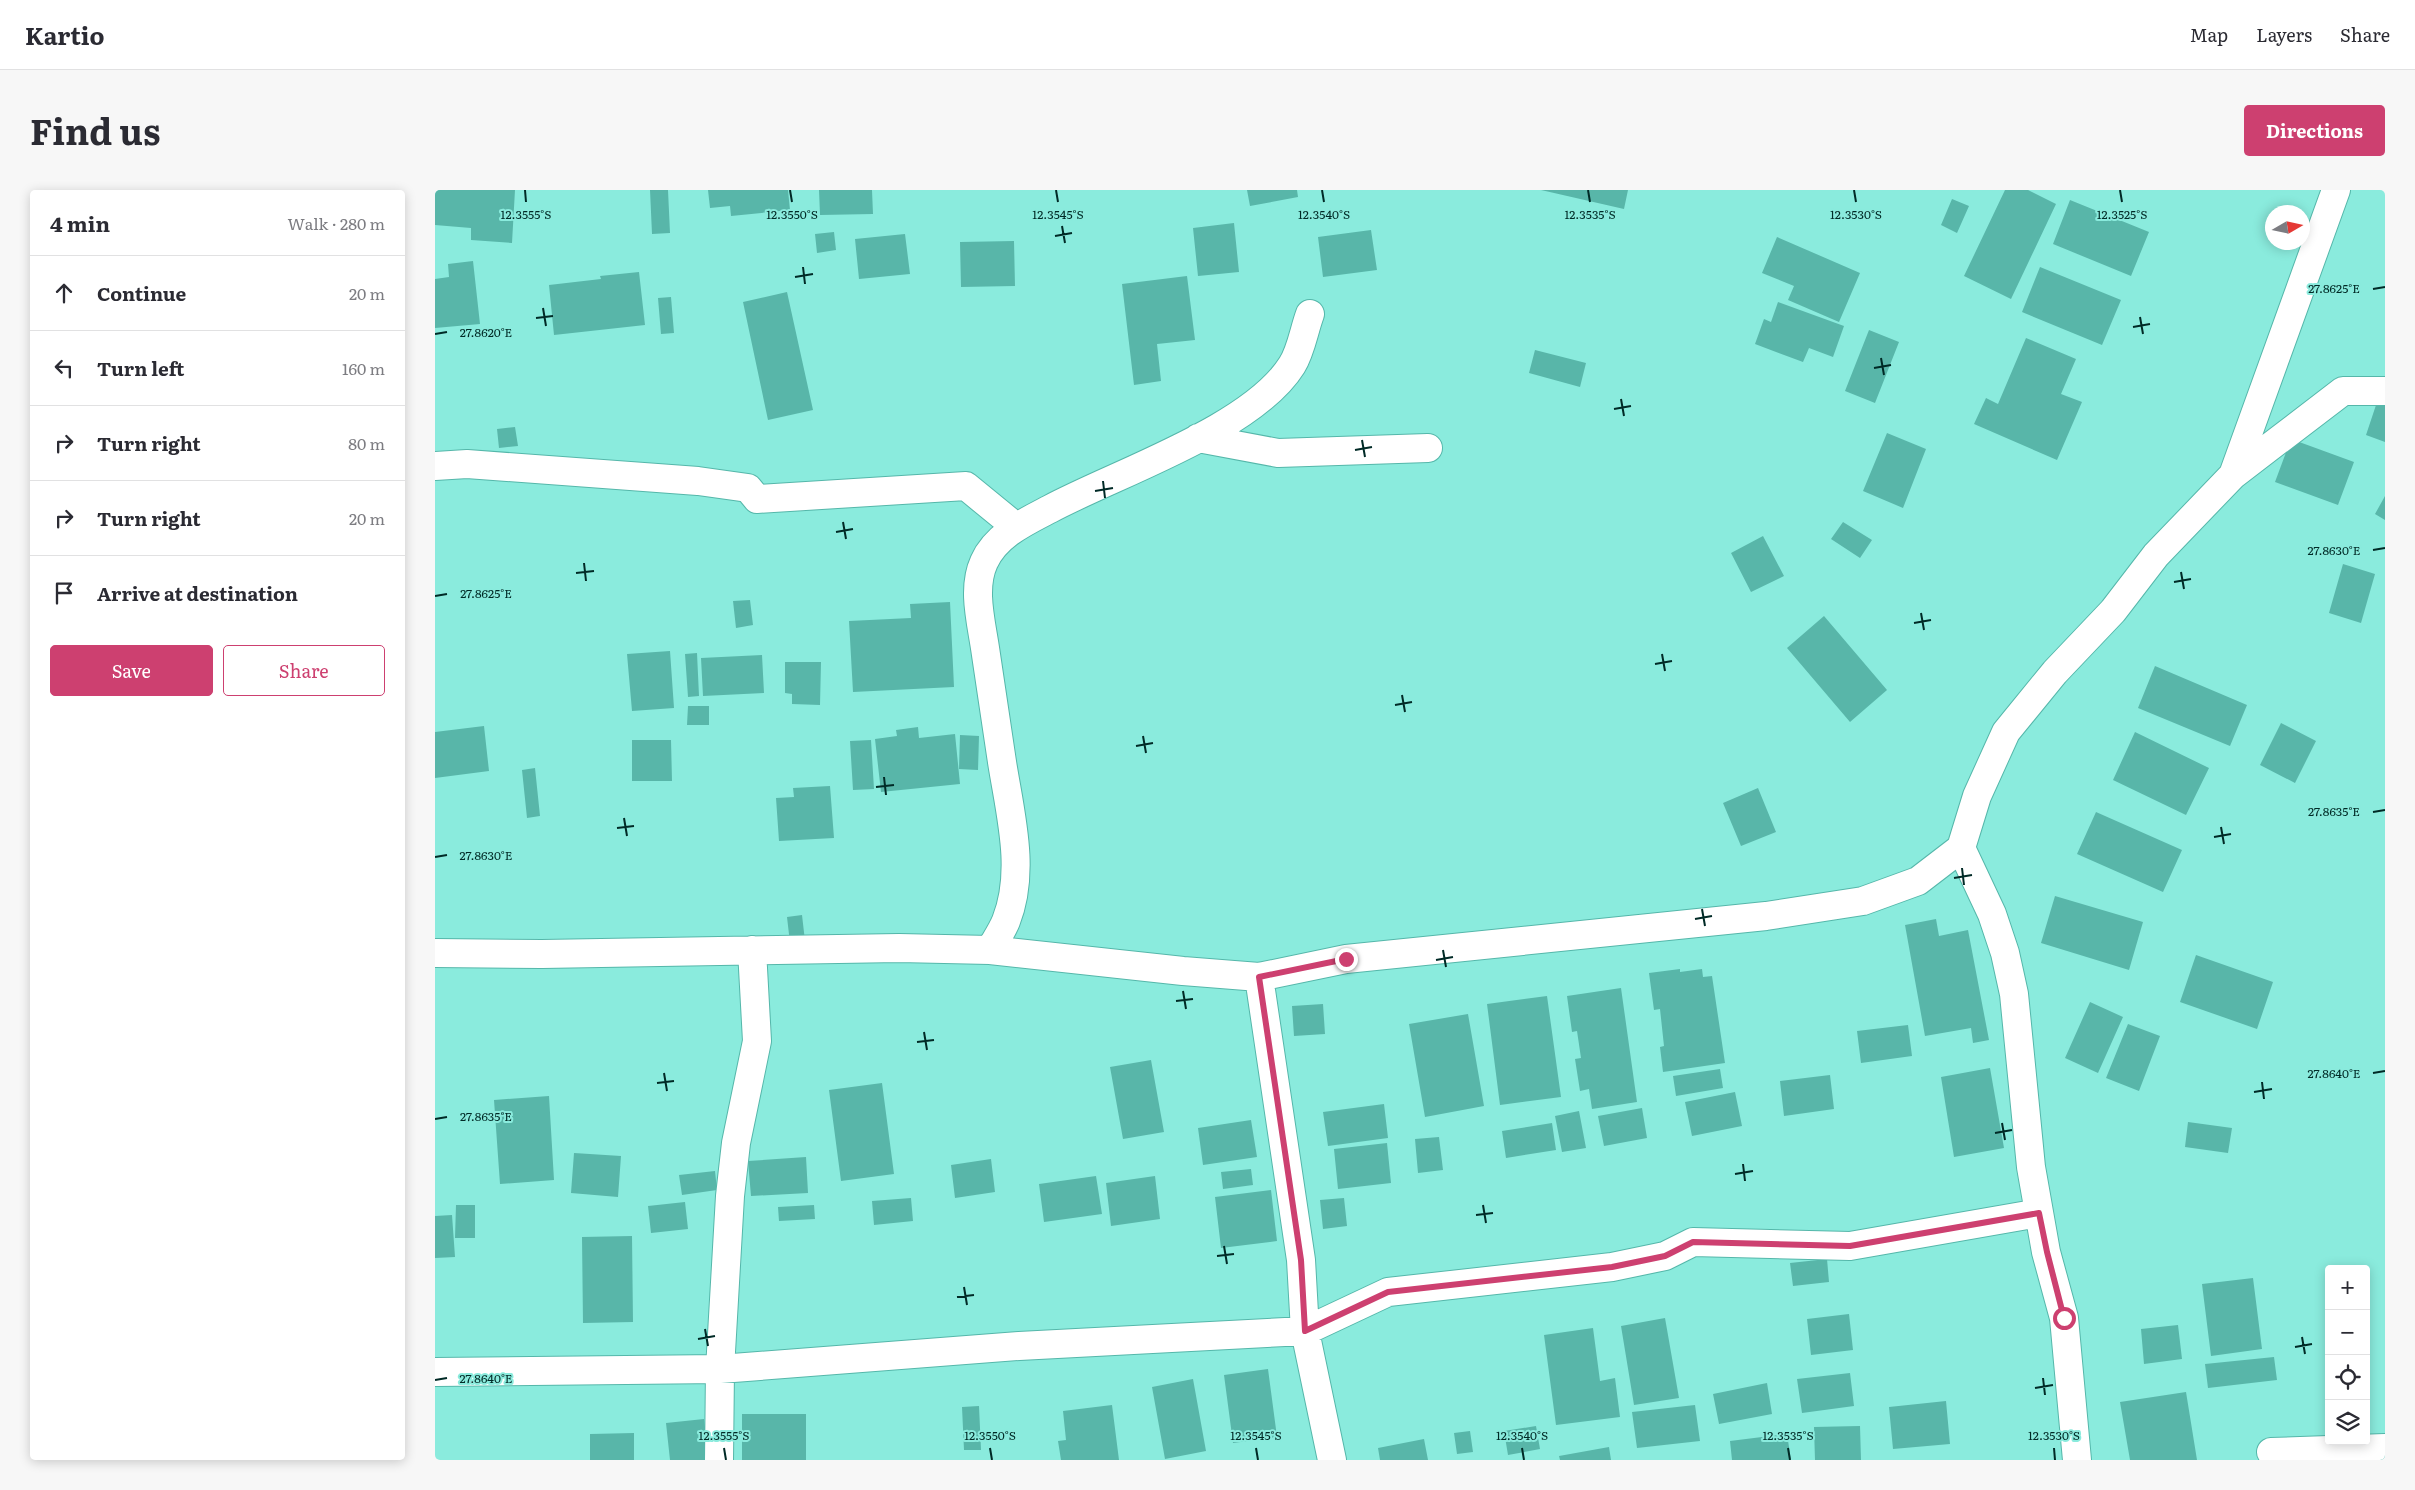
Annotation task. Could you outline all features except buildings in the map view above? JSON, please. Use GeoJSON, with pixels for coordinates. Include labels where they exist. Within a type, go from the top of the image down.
{"type":"FeatureCollection","features":[{"type":"Feature","properties":{"kind":"street"},"geometry":{"type":"LineString","coordinates":[[2233,474],[2336,190]]}},
{"type":"Feature","properties":{"kind":"street"},"geometry":{"type":"LineString","coordinates":[[990,950],[1006,921],[1015,882],[1015,841],[982,630],[977,584],[984,563],[992,548],[1016,527],[1078,494],[1198,438],[1261,400],[1293,364],[1310,314]]}},
{"type":"Feature","properties":{"kind":"street"},"geometry":{"type":"LineString","coordinates":[[435,953],[542,954],[899,948],[990,950],[1183,971],[1259,977],[1346,959],[1766,916],[1863,901],[1917,881],[1961,848],[1977,796],[2006,732],[2055,672],[2113,611],[2156,555],[2233,474],[2343,391],[2385,390]]}},
{"type":"Feature","properties":{"kind":"street"},"geometry":{"type":"LineString","coordinates":[[1198,438],[1278,453],[1428,448]]}},
{"type":"Feature","properties":{"kind":"street"},"geometry":{"type":"LineString","coordinates":[[435,466],[467,464],[698,481],[748,488],[757,499],[965,486],[1016,527]]}},
{"type":"Feature","properties":{"kind":"street"},"geometry":{"type":"LineString","coordinates":[[1961,848],[1992,914],[2005,953],[2013,994],[2031,1167],[2047,1252],[2064,1318],[2077,1460]]}},
{"type":"Feature","properties":{"kind":"street"},"geometry":{"type":"LineString","coordinates":[[719,1460],[720,1368],[732,1179],[736,1143],[757,1041],[752,950]]}},
{"type":"Feature","properties":{"kind":"street"},"geometry":{"type":"LineString","coordinates":[[1259,977],[1301,1260],[1305,1331],[1332,1460]]}},
{"type":"Feature","properties":{"kind":"street"},"geometry":{"type":"LineString","coordinates":[[435,1372],[720,1368],[1019,1346],[1305,1331],[1388,1292],[1612,1267],[1665,1256],[1693,1242],[1850,1246],[2039,1213]]}},
{"type":"Feature","properties":{"kind":"street"},"geometry":{"type":"LineString","coordinates":[[2276,1460],[2271,1452],[2385,1448]]}},
{"type":"Feature","properties":{"kind":"route"},"geometry":{"type":"LineString","coordinates":[[1346,959],[1259,977],[1301,1260],[1305,1331],[1388,1292],[1538,1277],[1612,1267],[1665,1256],[1693,1242],[1850,1246],[2039,1213],[2064,1318]]}}]}
